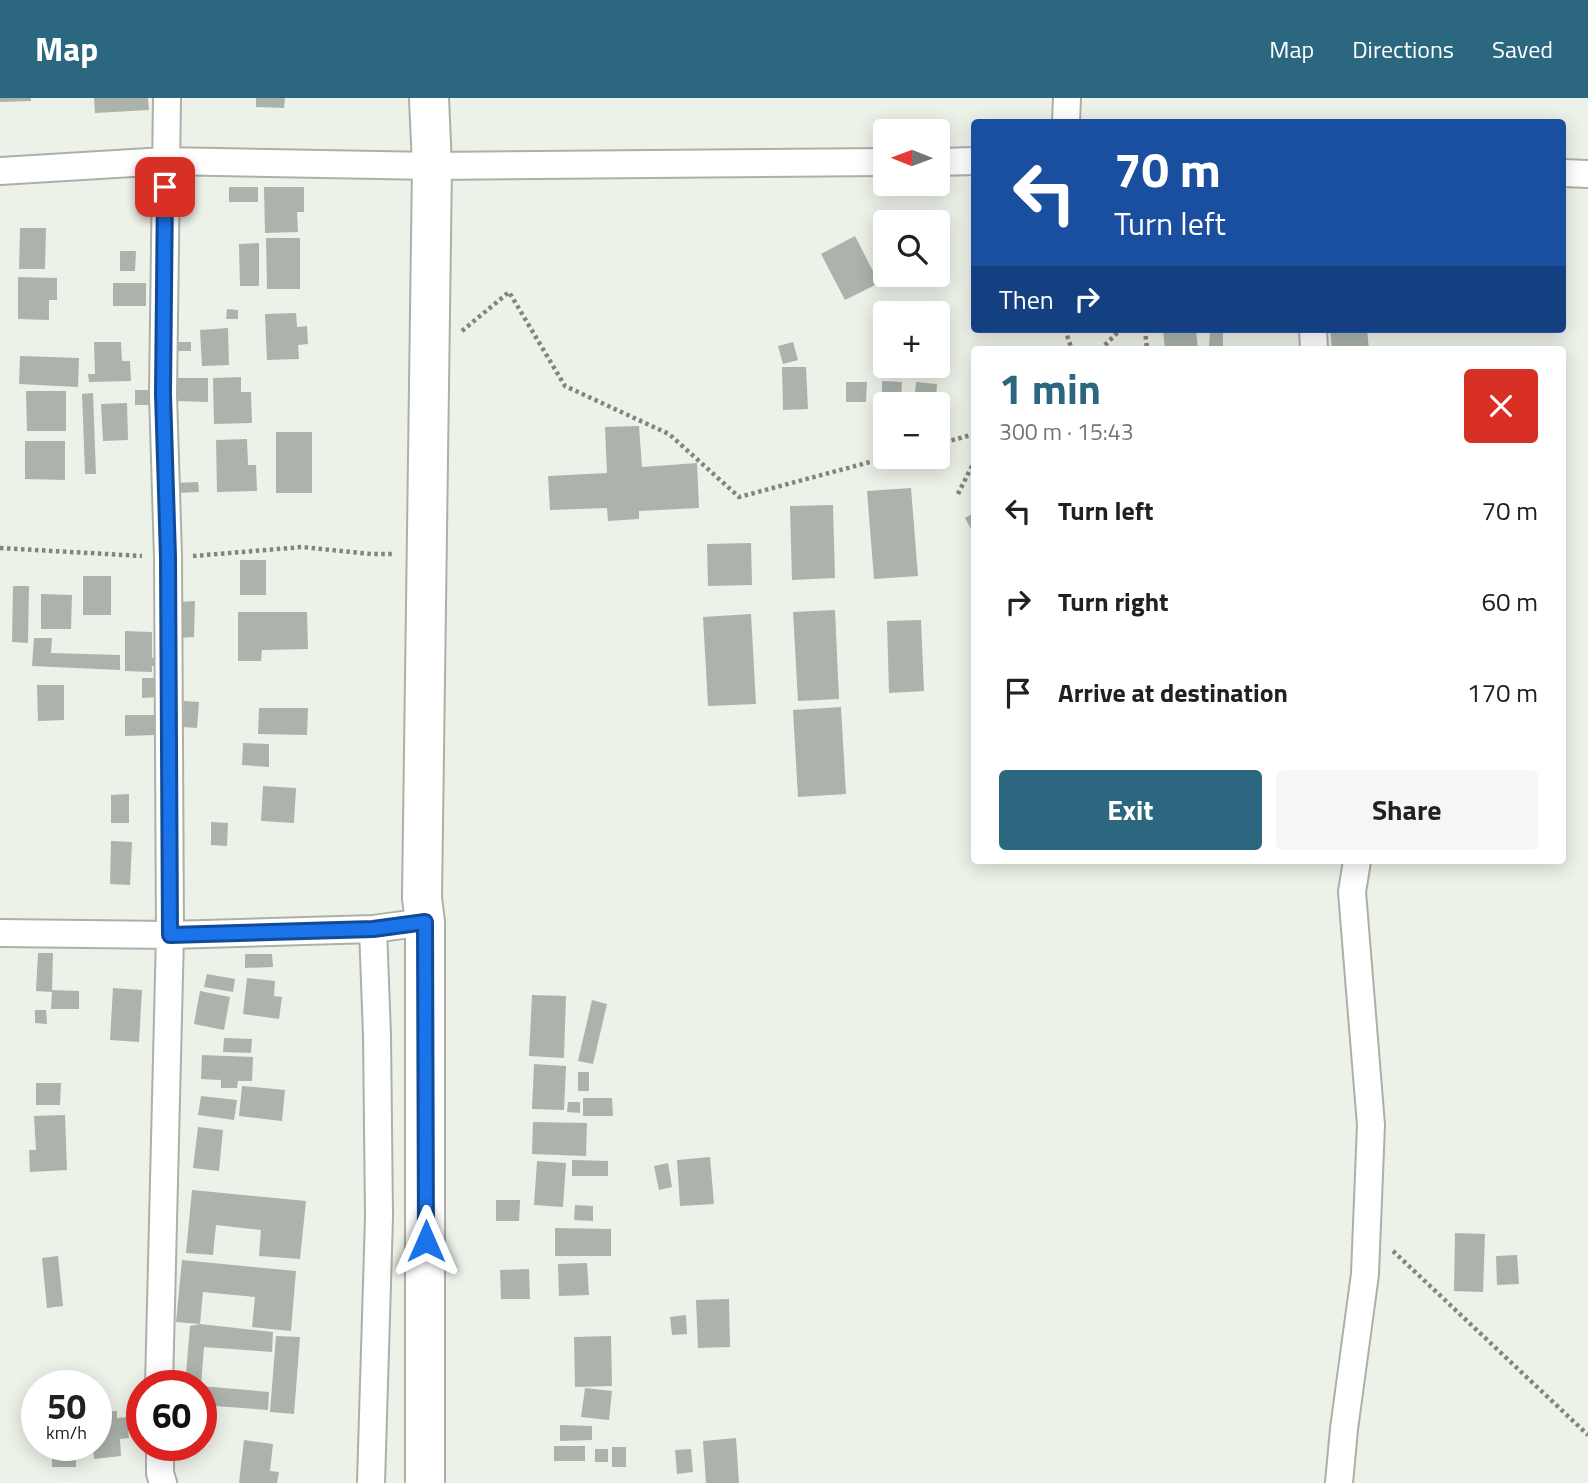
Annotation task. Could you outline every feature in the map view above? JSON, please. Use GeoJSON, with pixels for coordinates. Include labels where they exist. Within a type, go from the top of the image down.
{"type":"FeatureCollection","features":[{"type":"Feature","properties":{"kind":"main road"},"geometry":{"type":"LineString","coordinates":[[425,1483],[425,922],[422,884],[432,166],[429,98]]}},
{"type":"Feature","properties":{"kind":"street"},"geometry":{"type":"LineString","coordinates":[[159,1370],[170,935],[168,557],[163,394],[167,98]]}},
{"type":"Feature","properties":{"kind":"street"},"geometry":{"type":"LineString","coordinates":[[1066,119],[1067,98]]}},
{"type":"Feature","properties":{"kind":"street"},"geometry":{"type":"LineString","coordinates":[[0,171],[165,161],[432,166],[873,162]]}},
{"type":"Feature","properties":{"kind":"street"},"geometry":{"type":"LineString","coordinates":[[950,162],[971,161]]}},
{"type":"Feature","properties":{"kind":"street"},"geometry":{"type":"LineString","coordinates":[[1566,173],[1588,174]]}},
{"type":"Feature","properties":{"kind":"street"},"geometry":{"type":"LineString","coordinates":[[1339,1483],[1365,1275],[1371,1125],[1352,892],[1357,864]]}},
{"type":"Feature","properties":{"kind":"street"},"geometry":{"type":"LineString","coordinates":[[0,933],[170,935],[373,929],[425,922]]}},
{"type":"Feature","properties":{"kind":"street"},"geometry":{"type":"LineString","coordinates":[[371,1483],[379,1217],[373,929]]}},
{"type":"Feature","properties":{"kind":"street"},"geometry":{"type":"LineString","coordinates":[[160,1461],[163,1483]]}},
{"type":"Feature","properties":{"kind":"path"},"geometry":{"type":"LineString","coordinates":[[429,358],[509,292],[565,386],[669,434],[740,497],[873,461]]}},
{"type":"Feature","properties":{"kind":"path"},"geometry":{"type":"LineString","coordinates":[[1104,346],[1117,333]]}},
{"type":"Feature","properties":{"kind":"path"},"geometry":{"type":"LineString","coordinates":[[950,441],[971,435]]}},
{"type":"Feature","properties":{"kind":"path"},"geometry":{"type":"LineString","coordinates":[[958,494],[971,468]]}},
{"type":"Feature","properties":{"kind":"path"},"geometry":{"type":"LineString","coordinates":[[0,548],[168,557],[302,547],[371,554],[426,555]]}},
{"type":"Feature","properties":{"kind":"path"},"geometry":{"type":"LineString","coordinates":[[1367,1226],[1588,1435]]}},
{"type":"Feature","properties":{"kind":"building"},"geometry":{"type":"Polygon","coordinates":[[[0,98],[31,98],[31,101],[0,102],[0,98]]]}},
{"type":"Feature","properties":{"kind":"building"},"geometry":{"type":"Polygon","coordinates":[[[94,98],[148,98],[149,110],[95,113],[94,98]]]}},
{"type":"Feature","properties":{"kind":"building"},"geometry":{"type":"Polygon","coordinates":[[[256,98],[285,98],[284,108],[256,107],[256,98]]]}},
{"type":"Feature","properties":{"kind":"building"},"geometry":{"type":"Polygon","coordinates":[[[229,187],[258,187],[258,202],[229,202],[229,187]]]}},
{"type":"Feature","properties":{"kind":"building"},"geometry":{"type":"Polygon","coordinates":[[[264,187],[304,187],[304,212],[297,212],[298,232],[265,233],[264,187]]]}},
{"type":"Feature","properties":{"kind":"building"},"geometry":{"type":"Polygon","coordinates":[[[20,228],[46,228],[45,269],[19,269],[20,228]]]}},
{"type":"Feature","properties":{"kind":"building"},"geometry":{"type":"Polygon","coordinates":[[[855,236],[873,271],[873,286],[845,300],[821,254],[855,236]]]}},
{"type":"Feature","properties":{"kind":"building"},"geometry":{"type":"Polygon","coordinates":[[[266,238],[300,238],[300,289],[267,289],[266,238]]]}},
{"type":"Feature","properties":{"kind":"building"},"geometry":{"type":"Polygon","coordinates":[[[259,243],[259,286],[240,286],[239,244],[259,243]]]}},
{"type":"Feature","properties":{"kind":"building"},"geometry":{"type":"Polygon","coordinates":[[[120,251],[136,251],[135,271],[120,271],[120,251]]]}},
{"type":"Feature","properties":{"kind":"building"},"geometry":{"type":"Polygon","coordinates":[[[18,277],[57,278],[57,300],[49,300],[49,320],[18,319],[18,277]]]}},
{"type":"Feature","properties":{"kind":"building"},"geometry":{"type":"Polygon","coordinates":[[[113,283],[146,283],[146,306],[113,306],[113,283]]]}},
{"type":"Feature","properties":{"kind":"building"},"geometry":{"type":"Polygon","coordinates":[[[227,309],[238,310],[238,319],[226,319],[227,309]]]}},
{"type":"Feature","properties":{"kind":"building"},"geometry":{"type":"Polygon","coordinates":[[[296,313],[297,327],[307,326],[308,344],[298,345],[299,359],[267,360],[265,314],[296,313]]]}},
{"type":"Feature","properties":{"kind":"building"},"geometry":{"type":"Polygon","coordinates":[[[228,328],[229,365],[202,366],[200,330],[228,328]]]}},
{"type":"Feature","properties":{"kind":"building"},"geometry":{"type":"Polygon","coordinates":[[[1163,333],[1196,333],[1198,346],[1165,346],[1163,333]]]}},
{"type":"Feature","properties":{"kind":"building"},"geometry":{"type":"Polygon","coordinates":[[[1210,333],[1223,333],[1223,346],[1209,346],[1210,333]]]}},
{"type":"Feature","properties":{"kind":"building"},"geometry":{"type":"Polygon","coordinates":[[[1330,333],[1367,333],[1369,346],[1332,346],[1330,333]]]}},
{"type":"Feature","properties":{"kind":"building"},"geometry":{"type":"Polygon","coordinates":[[[94,342],[121,342],[122,361],[130,361],[131,381],[89,382],[88,374],[95,374],[94,342]]]}},
{"type":"Feature","properties":{"kind":"building"},"geometry":{"type":"Polygon","coordinates":[[[178,342],[191,342],[191,351],[178,351],[178,342]]]}},
{"type":"Feature","properties":{"kind":"building"},"geometry":{"type":"Polygon","coordinates":[[[793,342],[798,360],[783,364],[778,346],[793,342]]]}},
{"type":"Feature","properties":{"kind":"building"},"geometry":{"type":"Polygon","coordinates":[[[20,356],[79,358],[78,387],[19,384],[20,356]]]}},
{"type":"Feature","properties":{"kind":"building"},"geometry":{"type":"Polygon","coordinates":[[[782,367],[806,367],[808,409],[783,410],[782,367]]]}},
{"type":"Feature","properties":{"kind":"building"},"geometry":{"type":"Polygon","coordinates":[[[241,377],[241,392],[251,392],[252,423],[214,424],[213,378],[241,377]]]}},
{"type":"Feature","properties":{"kind":"building"},"geometry":{"type":"Polygon","coordinates":[[[175,378],[208,378],[208,402],[176,401],[175,378]]]}},
{"type":"Feature","properties":{"kind":"building"},"geometry":{"type":"Polygon","coordinates":[[[882,381],[902,382],[901,392],[882,392],[882,381]]]}},
{"type":"Feature","properties":{"kind":"building"},"geometry":{"type":"Polygon","coordinates":[[[846,382],[867,382],[866,402],[846,402],[846,382]]]}},
{"type":"Feature","properties":{"kind":"building"},"geometry":{"type":"Polygon","coordinates":[[[916,382],[937,384],[937,392],[915,392],[916,382]]]}},
{"type":"Feature","properties":{"kind":"building"},"geometry":{"type":"Polygon","coordinates":[[[135,390],[153,390],[154,405],[135,405],[135,390]]]}},
{"type":"Feature","properties":{"kind":"building"},"geometry":{"type":"Polygon","coordinates":[[[26,391],[66,391],[66,431],[27,431],[26,391]]]}},
{"type":"Feature","properties":{"kind":"building"},"geometry":{"type":"Polygon","coordinates":[[[93,393],[96,474],[85,474],[82,394],[93,393]]]}},
{"type":"Feature","properties":{"kind":"building"},"geometry":{"type":"Polygon","coordinates":[[[127,403],[128,440],[103,441],[101,404],[127,403]]]}},
{"type":"Feature","properties":{"kind":"building"},"geometry":{"type":"Polygon","coordinates":[[[639,426],[642,467],[697,463],[699,508],[639,511],[639,519],[608,521],[607,508],[550,510],[548,476],[607,473],[605,427],[639,426]]]}},
{"type":"Feature","properties":{"kind":"building"},"geometry":{"type":"Polygon","coordinates":[[[276,432],[312,432],[312,493],[276,493],[276,432]]]}},
{"type":"Feature","properties":{"kind":"building"},"geometry":{"type":"Polygon","coordinates":[[[247,439],[248,465],[256,465],[257,491],[217,492],[216,440],[247,439]]]}},
{"type":"Feature","properties":{"kind":"building"},"geometry":{"type":"Polygon","coordinates":[[[25,441],[65,441],[65,480],[25,479],[25,441]]]}},
{"type":"Feature","properties":{"kind":"building"},"geometry":{"type":"Polygon","coordinates":[[[198,482],[199,492],[176,493],[175,483],[198,482]]]}},
{"type":"Feature","properties":{"kind":"building"},"geometry":{"type":"Polygon","coordinates":[[[911,488],[918,576],[874,579],[867,491],[911,488]]]}},
{"type":"Feature","properties":{"kind":"building"},"geometry":{"type":"Polygon","coordinates":[[[833,505],[835,578],[792,580],[790,506],[833,505]]]}},
{"type":"Feature","properties":{"kind":"building"},"geometry":{"type":"Polygon","coordinates":[[[971,514],[971,529],[965,518],[971,514]]]}},
{"type":"Feature","properties":{"kind":"building"},"geometry":{"type":"Polygon","coordinates":[[[751,543],[752,585],[708,586],[707,544],[751,543]]]}},
{"type":"Feature","properties":{"kind":"building"},"geometry":{"type":"Polygon","coordinates":[[[240,560],[266,560],[266,595],[240,595],[240,560]]]}},
{"type":"Feature","properties":{"kind":"building"},"geometry":{"type":"Polygon","coordinates":[[[83,576],[111,576],[111,615],[83,615],[83,576]]]}},
{"type":"Feature","properties":{"kind":"building"},"geometry":{"type":"Polygon","coordinates":[[[13,586],[29,586],[28,643],[12,642],[13,586]]]}},
{"type":"Feature","properties":{"kind":"building"},"geometry":{"type":"Polygon","coordinates":[[[41,594],[72,595],[71,629],[41,629],[41,594]]]}},
{"type":"Feature","properties":{"kind":"building"},"geometry":{"type":"Polygon","coordinates":[[[195,601],[194,637],[179,638],[179,602],[195,601]]]}},
{"type":"Feature","properties":{"kind":"building"},"geometry":{"type":"Polygon","coordinates":[[[835,610],[839,699],[798,701],[793,612],[835,610]]]}},
{"type":"Feature","properties":{"kind":"building"},"geometry":{"type":"Polygon","coordinates":[[[238,612],[307,612],[308,649],[262,650],[261,661],[238,661],[238,612]]]}},
{"type":"Feature","properties":{"kind":"building"},"geometry":{"type":"Polygon","coordinates":[[[751,614],[756,704],[708,706],[703,617],[751,614]]]}},
{"type":"Feature","properties":{"kind":"building"},"geometry":{"type":"Polygon","coordinates":[[[921,620],[924,691],[889,693],[887,621],[921,620]]]}},
{"type":"Feature","properties":{"kind":"building"},"geometry":{"type":"Polygon","coordinates":[[[125,631],[152,632],[152,658],[157,658],[157,666],[152,666],[152,672],[125,671],[125,631]]]}},
{"type":"Feature","properties":{"kind":"building"},"geometry":{"type":"Polygon","coordinates":[[[34,638],[52,638],[51,653],[120,655],[120,670],[32,666],[34,638]]]}},
{"type":"Feature","properties":{"kind":"building"},"geometry":{"type":"Polygon","coordinates":[[[142,678],[159,678],[158,697],[142,698],[142,678]]]}},
{"type":"Feature","properties":{"kind":"building"},"geometry":{"type":"Polygon","coordinates":[[[37,685],[64,685],[64,720],[38,721],[37,685]]]}},
{"type":"Feature","properties":{"kind":"building"},"geometry":{"type":"Polygon","coordinates":[[[184,701],[199,702],[197,728],[183,727],[184,701]]]}},
{"type":"Feature","properties":{"kind":"building"},"geometry":{"type":"Polygon","coordinates":[[[841,707],[846,794],[798,797],[793,710],[841,707]]]}},
{"type":"Feature","properties":{"kind":"building"},"geometry":{"type":"Polygon","coordinates":[[[259,708],[308,708],[307,735],[258,734],[259,708]]]}},
{"type":"Feature","properties":{"kind":"building"},"geometry":{"type":"Polygon","coordinates":[[[125,715],[155,715],[155,735],[125,736],[125,715]]]}},
{"type":"Feature","properties":{"kind":"building"},"geometry":{"type":"Polygon","coordinates":[[[243,743],[269,744],[269,767],[242,765],[243,743]]]}},
{"type":"Feature","properties":{"kind":"building"},"geometry":{"type":"Polygon","coordinates":[[[263,786],[296,788],[294,823],[261,821],[263,786]]]}},
{"type":"Feature","properties":{"kind":"building"},"geometry":{"type":"Polygon","coordinates":[[[129,794],[129,823],[111,823],[111,795],[129,794]]]}},
{"type":"Feature","properties":{"kind":"building"},"geometry":{"type":"Polygon","coordinates":[[[211,822],[228,823],[227,846],[211,845],[211,822]]]}},
{"type":"Feature","properties":{"kind":"building"},"geometry":{"type":"Polygon","coordinates":[[[111,841],[132,842],[130,885],[110,884],[111,841]]]}},
{"type":"Feature","properties":{"kind":"building"},"geometry":{"type":"Polygon","coordinates":[[[38,953],[53,953],[52,990],[79,991],[79,1009],[51,1009],[52,992],[36,991],[38,953]]]}},
{"type":"Feature","properties":{"kind":"building"},"geometry":{"type":"Polygon","coordinates":[[[245,954],[272,954],[273,967],[245,968],[245,954]]]}},
{"type":"Feature","properties":{"kind":"building"},"geometry":{"type":"Polygon","coordinates":[[[207,974],[235,979],[233,992],[204,987],[207,974]]]}},
{"type":"Feature","properties":{"kind":"building"},"geometry":{"type":"Polygon","coordinates":[[[247,978],[275,981],[274,996],[282,997],[279,1019],[243,1014],[247,978]]]}},
{"type":"Feature","properties":{"kind":"building"},"geometry":{"type":"Polygon","coordinates":[[[113,988],[142,990],[139,1042],[110,1040],[113,988]]]}},
{"type":"Feature","properties":{"kind":"building"},"geometry":{"type":"Polygon","coordinates":[[[200,991],[230,997],[224,1030],[194,1024],[200,991]]]}},
{"type":"Feature","properties":{"kind":"building"},"geometry":{"type":"Polygon","coordinates":[[[532,995],[566,996],[564,1058],[529,1056],[532,995]]]}},
{"type":"Feature","properties":{"kind":"building"},"geometry":{"type":"Polygon","coordinates":[[[592,1000],[607,1004],[593,1064],[578,1061],[592,1000]]]}},
{"type":"Feature","properties":{"kind":"building"},"geometry":{"type":"Polygon","coordinates":[[[35,1010],[46,1010],[47,1024],[35,1023],[35,1010]]]}},
{"type":"Feature","properties":{"kind":"building"},"geometry":{"type":"Polygon","coordinates":[[[224,1038],[252,1039],[251,1053],[223,1052],[224,1038]]]}},
{"type":"Feature","properties":{"kind":"building"},"geometry":{"type":"Polygon","coordinates":[[[202,1055],[253,1057],[252,1081],[238,1081],[237,1088],[221,1088],[221,1080],[201,1079],[202,1055]]]}},
{"type":"Feature","properties":{"kind":"building"},"geometry":{"type":"Polygon","coordinates":[[[534,1064],[566,1066],[564,1110],[532,1109],[534,1064]]]}},
{"type":"Feature","properties":{"kind":"building"},"geometry":{"type":"Polygon","coordinates":[[[578,1072],[589,1072],[589,1091],[578,1091],[578,1072]]]}},
{"type":"Feature","properties":{"kind":"building"},"geometry":{"type":"Polygon","coordinates":[[[36,1083],[61,1083],[60,1105],[36,1105],[36,1083]]]}},
{"type":"Feature","properties":{"kind":"building"},"geometry":{"type":"Polygon","coordinates":[[[242,1086],[285,1090],[282,1121],[239,1116],[242,1086]]]}},
{"type":"Feature","properties":{"kind":"building"},"geometry":{"type":"Polygon","coordinates":[[[201,1096],[237,1100],[234,1120],[198,1115],[201,1096]]]}},
{"type":"Feature","properties":{"kind":"building"},"geometry":{"type":"Polygon","coordinates":[[[583,1098],[612,1098],[613,1116],[583,1116],[583,1098]]]}},
{"type":"Feature","properties":{"kind":"building"},"geometry":{"type":"Polygon","coordinates":[[[568,1102],[580,1102],[580,1113],[567,1112],[568,1102]]]}},
{"type":"Feature","properties":{"kind":"building"},"geometry":{"type":"Polygon","coordinates":[[[65,1115],[67,1170],[30,1172],[29,1150],[36,1150],[34,1116],[65,1115]]]}},
{"type":"Feature","properties":{"kind":"building"},"geometry":{"type":"Polygon","coordinates":[[[533,1122],[587,1123],[586,1156],[532,1154],[533,1122]]]}},
{"type":"Feature","properties":{"kind":"building"},"geometry":{"type":"Polygon","coordinates":[[[198,1127],[223,1130],[219,1171],[193,1168],[198,1127]]]}},
{"type":"Feature","properties":{"kind":"building"},"geometry":{"type":"Polygon","coordinates":[[[710,1157],[714,1204],[680,1206],[677,1160],[710,1157]]]}},
{"type":"Feature","properties":{"kind":"building"},"geometry":{"type":"Polygon","coordinates":[[[572,1160],[608,1161],[608,1176],[572,1176],[572,1160]]]}},
{"type":"Feature","properties":{"kind":"building"},"geometry":{"type":"Polygon","coordinates":[[[537,1161],[566,1163],[563,1207],[534,1205],[537,1161]]]}},
{"type":"Feature","properties":{"kind":"building"},"geometry":{"type":"Polygon","coordinates":[[[668,1163],[672,1187],[659,1190],[654,1166],[668,1163]]]}},
{"type":"Feature","properties":{"kind":"building"},"geometry":{"type":"Polygon","coordinates":[[[192,1190],[306,1201],[300,1259],[259,1256],[261,1230],[216,1225],[213,1255],[186,1253],[192,1190]]]}},
{"type":"Feature","properties":{"kind":"building"},"geometry":{"type":"Polygon","coordinates":[[[496,1200],[520,1200],[519,1221],[496,1221],[496,1200]]]}},
{"type":"Feature","properties":{"kind":"building"},"geometry":{"type":"Polygon","coordinates":[[[575,1205],[593,1206],[593,1221],[574,1220],[575,1205]]]}},
{"type":"Feature","properties":{"kind":"building"},"geometry":{"type":"Polygon","coordinates":[[[555,1228],[611,1229],[611,1256],[555,1256],[555,1228]]]}},
{"type":"Feature","properties":{"kind":"building"},"geometry":{"type":"Polygon","coordinates":[[[1455,1233],[1485,1234],[1483,1292],[1454,1291],[1455,1233]]]}},
{"type":"Feature","properties":{"kind":"building"},"geometry":{"type":"Polygon","coordinates":[[[1517,1255],[1519,1284],[1497,1285],[1496,1256],[1517,1255]]]}},
{"type":"Feature","properties":{"kind":"building"},"geometry":{"type":"Polygon","coordinates":[[[58,1256],[63,1306],[47,1308],[42,1258],[58,1256]]]}},
{"type":"Feature","properties":{"kind":"building"},"geometry":{"type":"Polygon","coordinates":[[[182,1260],[296,1271],[291,1331],[252,1327],[255,1297],[203,1292],[200,1324],[176,1322],[182,1260]]]}},
{"type":"Feature","properties":{"kind":"building"},"geometry":{"type":"Polygon","coordinates":[[[587,1263],[589,1295],[559,1296],[558,1264],[587,1263]]]}},
{"type":"Feature","properties":{"kind":"building"},"geometry":{"type":"Polygon","coordinates":[[[529,1269],[530,1299],[501,1299],[500,1270],[529,1269]]]}},
{"type":"Feature","properties":{"kind":"building"},"geometry":{"type":"Polygon","coordinates":[[[729,1299],[730,1347],[698,1348],[696,1300],[729,1299]]]}},
{"type":"Feature","properties":{"kind":"building"},"geometry":{"type":"Polygon","coordinates":[[[686,1315],[687,1334],[672,1335],[670,1317],[686,1315]]]}},
{"type":"Feature","properties":{"kind":"building"},"geometry":{"type":"Polygon","coordinates":[[[200,1324],[273,1332],[272,1352],[204,1347],[202,1370],[186,1370],[190,1326],[200,1324]]]}},
{"type":"Feature","properties":{"kind":"building"},"geometry":{"type":"Polygon","coordinates":[[[276,1336],[300,1337],[294,1414],[270,1412],[276,1336]]]}},
{"type":"Feature","properties":{"kind":"building"},"geometry":{"type":"Polygon","coordinates":[[[611,1336],[612,1386],[575,1387],[574,1337],[611,1336]]]}},
{"type":"Feature","properties":{"kind":"building"},"geometry":{"type":"Polygon","coordinates":[[[217,1387],[269,1392],[268,1410],[217,1406],[217,1387]]]}},
{"type":"Feature","properties":{"kind":"building"},"geometry":{"type":"Polygon","coordinates":[[[585,1388],[612,1391],[609,1420],[581,1417],[585,1388]]]}},
{"type":"Feature","properties":{"kind":"building"},"geometry":{"type":"Polygon","coordinates":[[[112,1411],[117,1411],[117,1418],[126,1417],[126,1438],[120,1439],[121,1456],[112,1457],[112,1411]]]}},
{"type":"Feature","properties":{"kind":"building"},"geometry":{"type":"Polygon","coordinates":[[[560,1425],[592,1426],[592,1440],[560,1441],[560,1425]]]}},
{"type":"Feature","properties":{"kind":"building"},"geometry":{"type":"Polygon","coordinates":[[[736,1438],[739,1483],[706,1483],[703,1441],[736,1438]]]}},
{"type":"Feature","properties":{"kind":"building"},"geometry":{"type":"Polygon","coordinates":[[[244,1440],[273,1444],[270,1471],[279,1472],[277,1483],[239,1483],[244,1440]]]}},
{"type":"Feature","properties":{"kind":"building"},"geometry":{"type":"Polygon","coordinates":[[[554,1446],[585,1446],[585,1461],[554,1461],[554,1446]]]}},
{"type":"Feature","properties":{"kind":"building"},"geometry":{"type":"Polygon","coordinates":[[[612,1447],[626,1447],[626,1467],[612,1467],[612,1447]]]}},
{"type":"Feature","properties":{"kind":"building"},"geometry":{"type":"Polygon","coordinates":[[[595,1449],[608,1449],[608,1462],[595,1462],[595,1449]]]}},
{"type":"Feature","properties":{"kind":"building"},"geometry":{"type":"Polygon","coordinates":[[[691,1449],[693,1472],[677,1474],[675,1450],[691,1449]]]}},
{"type":"Feature","properties":{"kind":"building"},"geometry":{"type":"Polygon","coordinates":[[[52,1461],[76,1461],[76,1467],[52,1467],[52,1461]]]}},
{"type":"Feature","properties":{"kind":"route"},"geometry":{"type":"LineString","coordinates":[[165,187],[163,394],[168,557],[170,935],[373,929],[425,922],[426,1241]]}}]}
